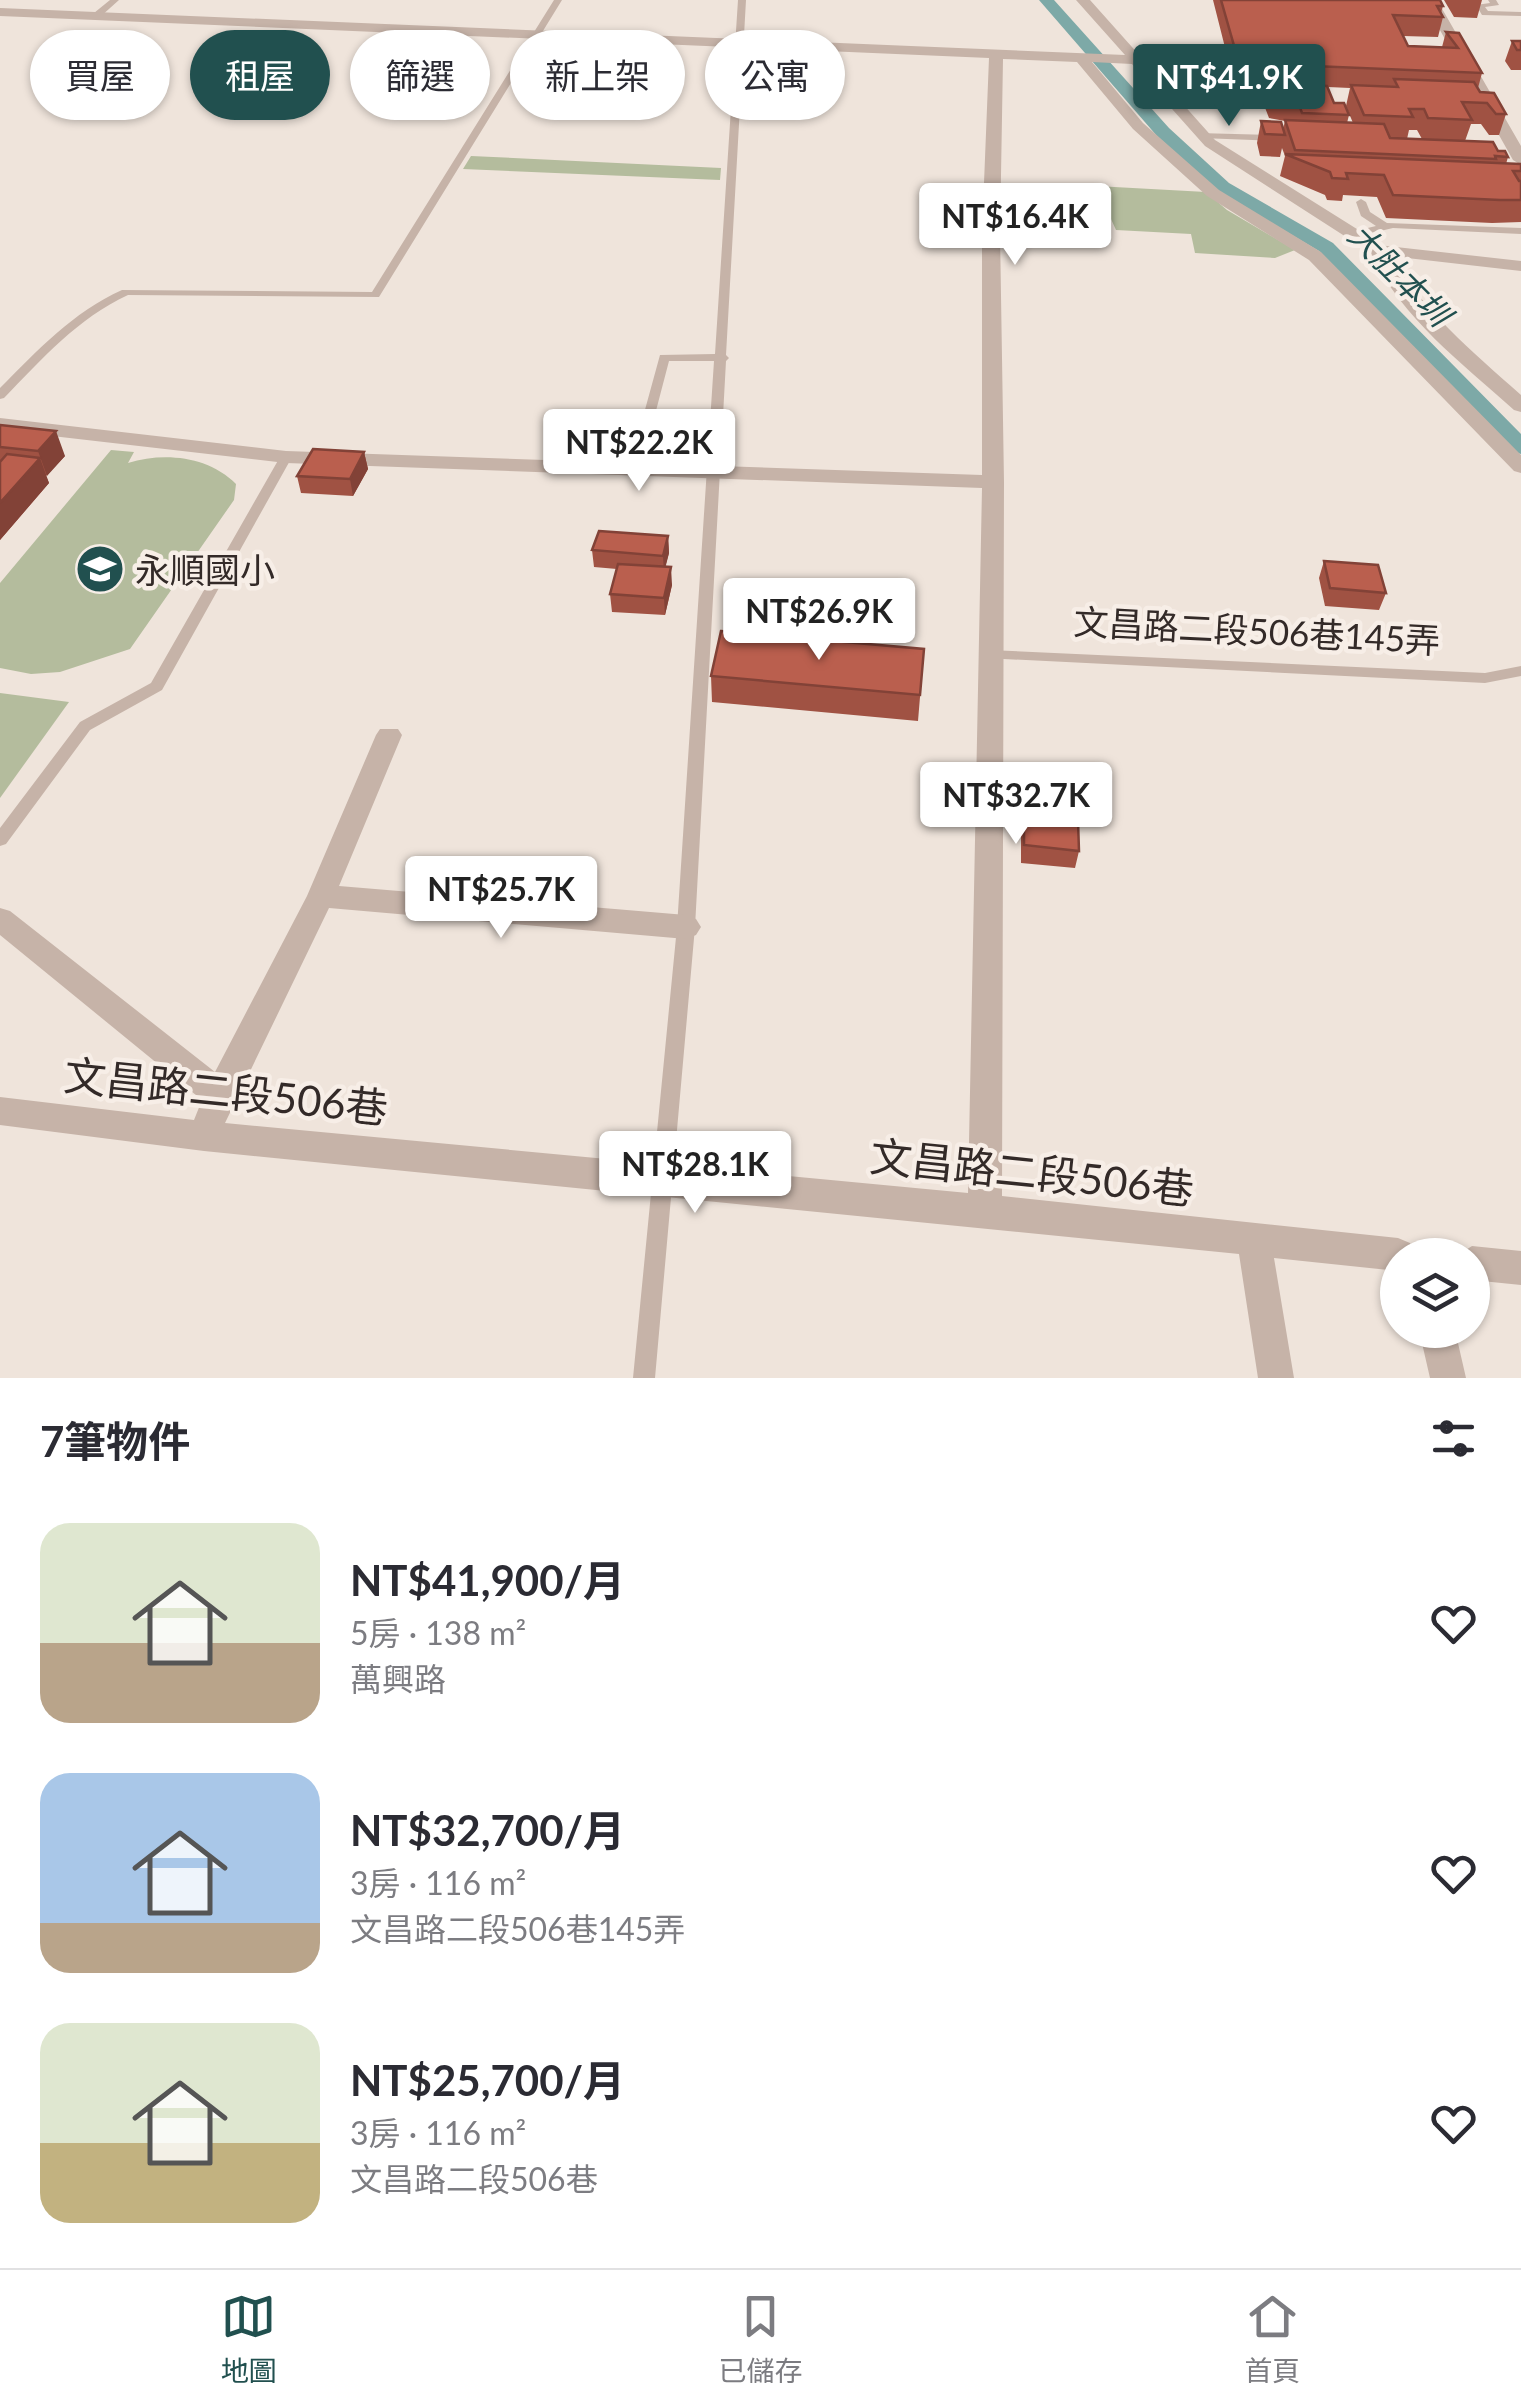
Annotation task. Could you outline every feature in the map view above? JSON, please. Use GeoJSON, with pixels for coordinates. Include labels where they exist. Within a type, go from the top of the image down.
{"type":"FeatureCollection","features":[{"type":"Feature","properties":{"kind":"street"},"geometry":{"type":"LineString","coordinates":[[1083,0],[1202,135],[1240,165],[1378,250],[1521,266]]}},
{"type":"Feature","properties":{"kind":"street"},"geometry":{"type":"LineString","coordinates":[[1430,0],[1521,160]]}},
{"type":"Feature","properties":{"kind":"street"},"geometry":{"type":"LineString","coordinates":[[0,12],[510,34]]}},
{"type":"Feature","properties":{"kind":"street"},"geometry":{"type":"LineString","coordinates":[[845,48],[1137,60]]}},
{"type":"Feature","properties":{"kind":"street"},"geometry":{"type":"LineString","coordinates":[[985,1210],[994,482],[991,233],[996,54]]}},
{"type":"Feature","properties":{"kind":"street"},"geometry":{"type":"LineString","coordinates":[[1081,58],[1138,126],[1214,193],[1315,256],[1521,467]]}},
{"type":"Feature","properties":{"kind":"street"},"geometry":{"type":"LineString","coordinates":[[1378,250],[1521,256]]}},
{"type":"Feature","properties":{"kind":"street"},"geometry":{"type":"LineString","coordinates":[[1378,250],[1385,270],[1404,294],[1521,406]]}},
{"type":"Feature","properties":{"kind":"street"},"geometry":{"type":"LineString","coordinates":[[0,424],[286,457],[994,482]]}},
{"type":"Feature","properties":{"kind":"street"},"geometry":{"type":"LineString","coordinates":[[204,1136],[220,1095],[321,896],[390,736]]}},
{"type":"Feature","properties":{"kind":"street"},"geometry":{"type":"LineString","coordinates":[[321,896],[686,927]]}},
{"type":"Feature","properties":{"kind":"street"},"geometry":{"type":"LineString","coordinates":[[2,925],[220,1095]]}},
{"type":"Feature","properties":{"kind":"street","name":"文昌路二段506巷"},"geometry":{"type":"LineString","coordinates":[[0,1111],[204,1136],[985,1210],[1380,1253]]}},
{"type":"Feature","properties":{"kind":"street"},"geometry":{"type":"LineString","coordinates":[[1254,1240],[1276,1378]]}},
{"type":"Feature","properties":{"kind":"street"},"geometry":{"type":"LineString","coordinates":[[1490,1265],[1521,1268]]}},
{"type":"Feature","properties":{"kind":"street"},"geometry":{"type":"LineString","coordinates":[[1441,1348],[1448,1378]]}},
{"type":"Feature","properties":{"kind":"lane"},"geometry":{"type":"LineString","coordinates":[[97,16],[115,0]]}},
{"type":"Feature","properties":{"kind":"lane"},"geometry":{"type":"LineString","coordinates":[[540,30],[558,0]]}},
{"type":"Feature","properties":{"kind":"lane"},"geometry":{"type":"LineString","coordinates":[[740,30],[742,0]]}},
{"type":"Feature","properties":{"kind":"lane"},"geometry":{"type":"LineString","coordinates":[[1492,0],[1495,5],[1480,5],[1485,13],[1521,14]]}},
{"type":"Feature","properties":{"kind":"lane"},"geometry":{"type":"LineString","coordinates":[[0,394],[104,300],[126,292],[375,295],[510,78]]}},
{"type":"Feature","properties":{"kind":"lane"},"geometry":{"type":"LineString","coordinates":[[644,1378],[686,927],[735,120]]}},
{"type":"Feature","properties":{"kind":"lane"},"geometry":{"type":"LineString","coordinates":[[1202,135],[1280,138]]}},
{"type":"Feature","properties":{"kind":"lane"},"geometry":{"type":"LineString","coordinates":[[1361,202],[1365,214],[1384,227]]}},
{"type":"Feature","properties":{"kind":"lane"},"geometry":{"type":"LineString","coordinates":[[1355,234],[1384,227],[1521,231]]}},
{"type":"Feature","properties":{"kind":"lane"},"geometry":{"type":"LineString","coordinates":[[635,468],[664,357],[722,358]]}},
{"type":"Feature","properties":{"kind":"lane"},"geometry":{"type":"LineString","coordinates":[[0,840],[86,726],[157,686],[286,457]]}},
{"type":"Feature","properties":{"kind":"lane","name":"文昌路二段506巷145弄"},"geometry":{"type":"LineString","coordinates":[[989,655],[1485,678],[1521,671]]}},
{"type":"Feature","properties":{"kind":"green space"},"geometry":{"type":"Polygon","coordinates":[[[471,156],[721,168],[720,180],[463,169],[471,156]]]}},
{"type":"Feature","properties":{"kind":"green space"},"geometry":{"type":"Polygon","coordinates":[[[1096,186],[1206,192],[1227,210],[1295,250],[1275,258],[1195,253],[1191,234],[1116,230],[1096,186]]]}},
{"type":"Feature","properties":{"kind":"green space"},"geometry":{"type":"Polygon","coordinates":[[[111,450],[134,452],[128,463],[171,457],[212,467],[236,484],[234,500],[130,649],[60,672],[31,674],[0,668],[0,583],[111,450]]]}},
{"type":"Feature","properties":{"kind":"green space"},"geometry":{"type":"Polygon","coordinates":[[[0,693],[69,702],[0,798],[0,693]]]}},
{"type":"Feature","properties":{"kind":"building"},"geometry":{"type":"Polygon","coordinates":[[[1221,0],[1440,0],[1443,6],[1437,6],[1443,17],[1393,15],[1408,46],[1458,48],[1446,32],[1459,33],[1482,73],[1239,63],[1221,0]]]}},
{"type":"Feature","properties":{"kind":"building"},"geometry":{"type":"Polygon","coordinates":[[[1394,79],[1474,82],[1480,92],[1494,93],[1506,114],[1496,114],[1487,103],[1462,102],[1472,120],[1428,118],[1424,109],[1409,109],[1413,117],[1364,115],[1351,85],[1398,87],[1394,79]]]}},
{"type":"Feature","properties":{"kind":"building"},"geometry":{"type":"Polygon","coordinates":[[[1269,84],[1327,86],[1334,103],[1344,103],[1349,115],[1302,113],[1298,102],[1273,97],[1269,84]]]}},
{"type":"Feature","properties":{"kind":"building"},"geometry":{"type":"Polygon","coordinates":[[[1285,120],[1384,124],[1390,138],[1493,142],[1508,157],[1295,150],[1285,120]]]}},
{"type":"Feature","properties":{"kind":"building"},"geometry":{"type":"Polygon","coordinates":[[[1261,121],[1281,122],[1285,135],[1265,134],[1261,121]]]}},
{"type":"Feature","properties":{"kind":"building"},"geometry":{"type":"Polygon","coordinates":[[[1285,154],[1521,164],[1521,171],[1513,171],[1521,181],[1521,200],[1393,195],[1384,175],[1346,173],[1348,179],[1332,178],[1330,172],[1285,154]]]}},
{"type":"Feature","properties":{"kind":"building"},"geometry":{"type":"Polygon","coordinates":[[[0,425],[56,431],[38,451],[0,447],[0,425]]]}},
{"type":"Feature","properties":{"kind":"building"},"geometry":{"type":"Polygon","coordinates":[[[313,449],[364,452],[350,479],[297,476],[313,449]]]}},
{"type":"Feature","properties":{"kind":"building"},"geometry":{"type":"Polygon","coordinates":[[[7,454],[40,458],[0,503],[0,462],[7,454]]]}},
{"type":"Feature","properties":{"kind":"building"},"geometry":{"type":"Polygon","coordinates":[[[599,531],[668,536],[663,556],[592,550],[599,531]]]}},
{"type":"Feature","properties":{"kind":"building"},"geometry":{"type":"Polygon","coordinates":[[[1324,561],[1378,565],[1386,593],[1330,588],[1324,561]]]}},
{"type":"Feature","properties":{"kind":"building"},"geometry":{"type":"Polygon","coordinates":[[[618,564],[671,567],[664,598],[610,594],[618,564]]]}},
{"type":"Feature","properties":{"kind":"building"},"geometry":{"type":"Polygon","coordinates":[[[721,631],[924,649],[920,695],[711,676],[721,631]]]}},
{"type":"Feature","properties":{"kind":"building"},"geometry":{"type":"Polygon","coordinates":[[[1024,816],[1078,820],[1079,851],[1024,845],[1024,816]]]}},
{"type":"Feature","properties":{"kind":"waterway","name":"大肚本圳"},"geometry":{"type":"LineString","coordinates":[[1046,0],[1163,132],[1223,187],[1326,247],[1521,447]]}},
{"type":"Feature","properties":{"kind":"place","name":"永順國小"},"geometry":{"type":"Point","coordinates":[100,569]}}]}
